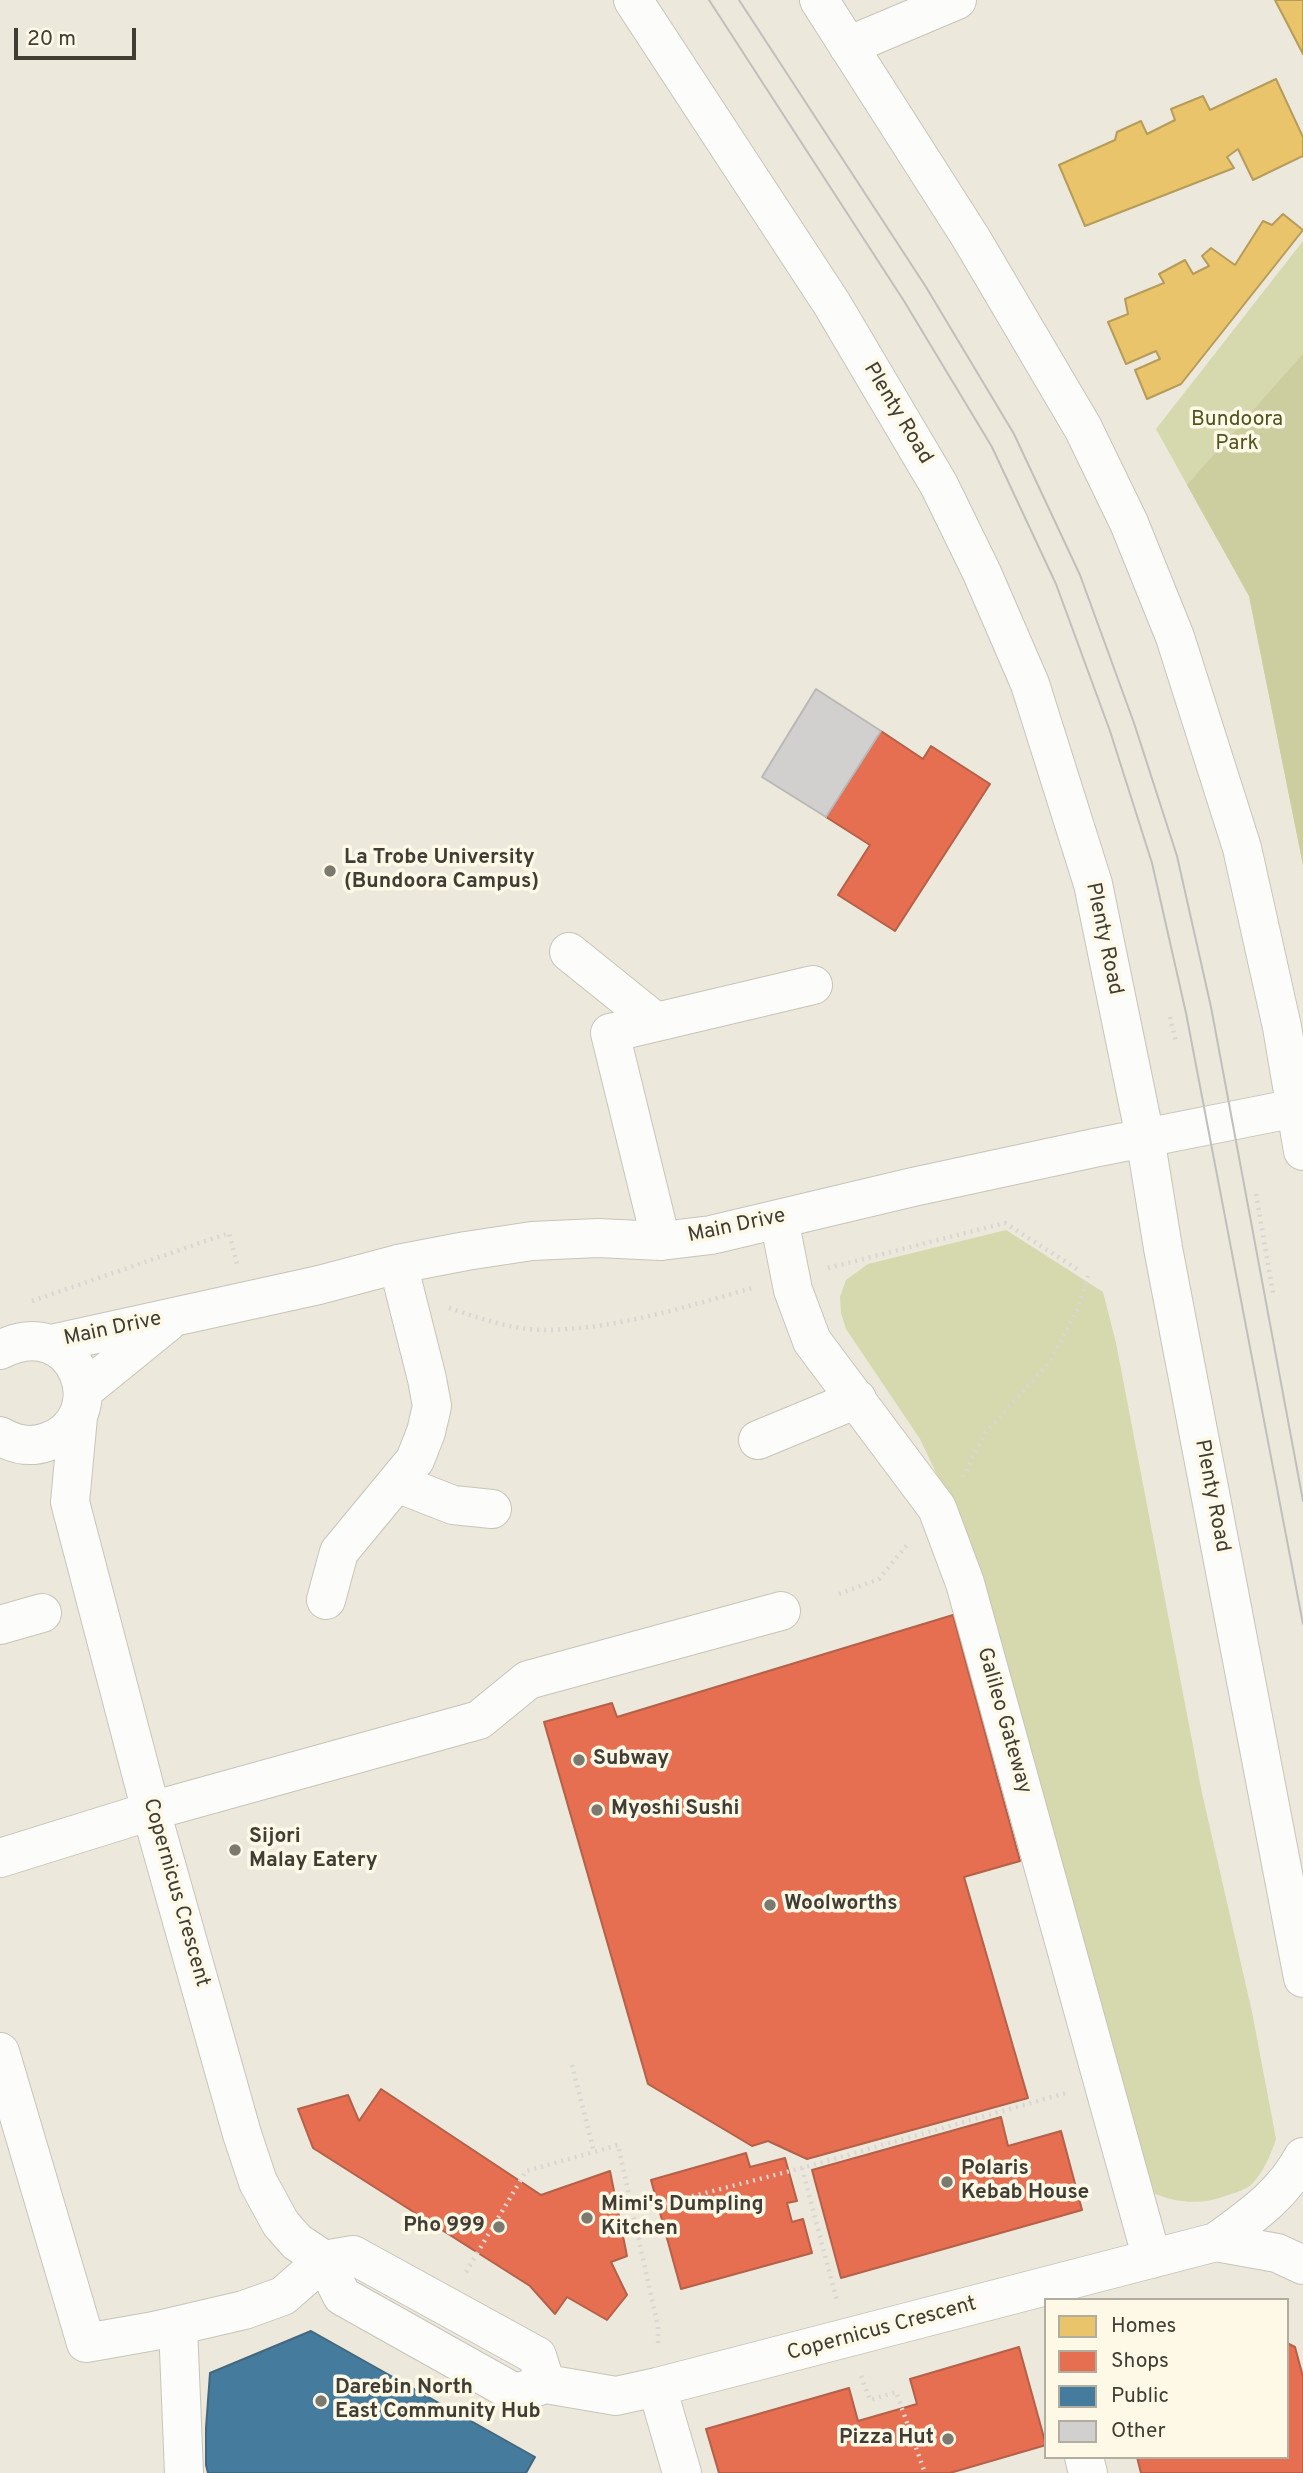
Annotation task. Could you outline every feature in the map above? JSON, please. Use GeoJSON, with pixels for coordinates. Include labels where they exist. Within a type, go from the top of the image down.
{"type":"FeatureCollection","features":[{"type":"Feature","properties":{"kind":"main road","name":"Plenty Road"},"geometry":{"type":"LineString","coordinates":[[633,0],[832,304],[939,485],[982,573],[1030,684],[1093,884],[1145,1137],[1166,1262],[1286,1805],[1303,1978]]}},
{"type":"Feature","properties":{"kind":"main road"},"geometry":{"type":"LineString","coordinates":[[819,0],[971,238],[1083,428],[1129,523],[1175,637],[1242,848],[1282,1027],[1303,1151]]}},
{"type":"Feature","properties":{"kind":"main road"},"geometry":{"type":"LineString","coordinates":[[848,46],[957,0]]}},
{"type":"Feature","properties":{"kind":"main road"},"geometry":{"type":"LineString","coordinates":[[569,952],[656,1021]]}},
{"type":"Feature","properties":{"kind":"main road"},"geometry":{"type":"LineString","coordinates":[[662,1241],[610,1033],[813,985]]}},
{"type":"Feature","properties":{"kind":"main road","name":"Main Drive"},"geometry":{"type":"LineString","coordinates":[[0,1350],[14,1342],[33,1340],[51,1344],[398,1264],[533,1241],[598,1238],[662,1241],[711,1236],[913,1187],[1145,1137],[1296,1108]]}},
{"type":"Feature","properties":{"kind":"main road","name":"Galileo Gateway"},"geometry":{"type":"LineString","coordinates":[[779,1219],[793,1290],[812,1341],[937,1508],[965,1583],[1152,2259]]}},
{"type":"Feature","properties":{"kind":"main road"},"geometry":{"type":"LineString","coordinates":[[326,1600],[339,1552],[415,1460],[432,1406],[398,1264]]}},
{"type":"Feature","properties":{"kind":"main road","name":"Main Drive"},"geometry":{"type":"LineString","coordinates":[[12,1441],[39,1445],[57,1439],[66,1432],[80,1404],[175,1317]]}},
{"type":"Feature","properties":{"kind":"main road"},"geometry":{"type":"LineString","coordinates":[[51,1344],[66,1354],[77,1368],[80,1404]]}},
{"type":"Feature","properties":{"kind":"main road"},"geometry":{"type":"LineString","coordinates":[[758,1440],[857,1399]]}},
{"type":"Feature","properties":{"kind":"main road","name":"Copernicus Crescent"},"geometry":{"type":"LineString","coordinates":[[80,1404],[70,1502],[151,1811],[242,2134],[258,2182],[281,2224],[297,2242],[324,2260],[342,2296],[515,2393],[546,2384],[616,2396],[1042,2301]]}},
{"type":"Feature","properties":{"kind":"main road","name":"Copernicus Crescent"},"geometry":{"type":"LineString","coordinates":[[12,1441],[70,1502]]}},
{"type":"Feature","properties":{"kind":"main road"},"geometry":{"type":"LineString","coordinates":[[397,1483],[453,1505],[492,1509]]}},
{"type":"Feature","properties":{"kind":"main road"},"geometry":{"type":"LineString","coordinates":[[0,1858],[151,1811],[480,1720],[528,1680],[780,1611]]}},
{"type":"Feature","properties":{"kind":"main road"},"geometry":{"type":"LineString","coordinates":[[0,1625],[42,1613]]}},
{"type":"Feature","properties":{"kind":"main road"},"geometry":{"type":"LineString","coordinates":[[0,2052],[86,2343],[178,2326],[244,2310],[283,2296],[324,2260],[353,2255],[537,2356],[546,2384]]}},
{"type":"Feature","properties":{"kind":"main road","name":"Copernicus Crescent"},"geometry":{"type":"LineString","coordinates":[[1050,2298],[1152,2259],[1216,2242],[1266,2204],[1293,2177],[1303,2157]]}},
{"type":"Feature","properties":{"kind":"main road","name":"Copernicus Crescent"},"geometry":{"type":"LineString","coordinates":[[1216,2242],[1277,2253],[1303,2264]]}},
{"type":"Feature","properties":{"kind":"main road"},"geometry":{"type":"LineString","coordinates":[[178,2326],[184,2473]]}},
{"type":"Feature","properties":{"kind":"main road"},"geometry":{"type":"LineString","coordinates":[[662,2386],[682,2473]]}},
{"type":"Feature","properties":{"kind":"path"},"geometry":{"type":"LineString","coordinates":[[1170,1017],[1176,1042]]}},
{"type":"Feature","properties":{"kind":"path"},"geometry":{"type":"LineString","coordinates":[[1256,1194],[1273,1293]]}},
{"type":"Feature","properties":{"kind":"path"},"geometry":{"type":"LineString","coordinates":[[22,1304],[229,1233],[247,1300]]}},
{"type":"Feature","properties":{"kind":"path"},"geometry":{"type":"LineString","coordinates":[[839,1594],[879,1579],[937,1508],[956,1491],[985,1433],[1048,1364],[1078,1308],[1088,1276]]}},
{"type":"Feature","properties":{"kind":"path"},"geometry":{"type":"LineString","coordinates":[[572,2065],[594,2152]]}},
{"type":"Feature","properties":{"kind":"path"},"geometry":{"type":"LineString","coordinates":[[631,2212],[803,2168],[1104,2082]]}},
{"type":"Feature","properties":{"kind":"path"},"geometry":{"type":"LineString","coordinates":[[446,2306],[526,2171],[618,2144],[658,2328],[662,2386]]}},
{"type":"Feature","properties":{"kind":"green space","name":"Bundoora Park"},"geometry":{"type":"Polygon","coordinates":[[[1303,241],[1303,865],[1249,596],[1156,429],[1303,241]]]}},
{"type":"Feature","properties":{"kind":"green space","name":"Bundoora Park"},"geometry":{"type":"Polygon","coordinates":[[[1303,354],[1303,865],[1249,596],[1187,485],[1303,354]]]}},
{"type":"Feature","properties":{"kind":"green space"},"geometry":{"type":"Polygon","coordinates":[[[1006,1230],[1103,1292],[1116,1343],[1202,1793],[1252,2012],[1276,2139],[1267,2162],[1253,2183],[1241,2190],[1207,2201],[1188,2202],[1148,2191],[951,1504],[920,1439],[846,1329],[841,1313],[840,1297],[846,1280],[868,1264],[1006,1230]]]}},
{"type":"Feature","properties":{"kind":"building: Homes"},"geometry":{"type":"Polygon","coordinates":[[[1275,0],[1303,0],[1303,54],[1275,0]]]}},
{"type":"Feature","properties":{"kind":"building: Homes"},"geometry":{"type":"Polygon","coordinates":[[[1276,79],[1303,137],[1303,156],[1253,180],[1238,149],[1227,157],[1234,168],[1085,226],[1059,165],[1115,140],[1117,132],[1141,121],[1147,134],[1175,120],[1171,109],[1203,96],[1210,110],[1276,79]]]}},
{"type":"Feature","properties":{"kind":"building: Homes"},"geometry":{"type":"Polygon","coordinates":[[[1283,214],[1303,230],[1181,384],[1147,399],[1135,370],[1160,359],[1156,351],[1126,364],[1108,322],[1128,314],[1125,299],[1164,283],[1159,274],[1185,260],[1193,274],[1209,266],[1202,256],[1211,248],[1235,265],[1263,221],[1272,225],[1283,214]]]}},
{"type":"Feature","properties":{"kind":"building: Shops"},"geometry":{"type":"Polygon","coordinates":[[[881,731],[923,759],[931,746],[990,784],[895,931],[838,895],[870,845],[826,817],[881,731]]]}},
{"type":"Feature","properties":{"kind":"building: Shops"},"geometry":{"type":"Polygon","coordinates":[[[953,1615],[1020,1861],[964,1877],[1028,2098],[807,2159],[768,2141],[752,2146],[648,2084],[544,1722],[612,1703],[617,1717],[953,1615]]]}},
{"type":"Feature","properties":{"kind":"building: Shops"},"geometry":{"type":"Polygon","coordinates":[[[381,2089],[541,2195],[610,2171],[627,2256],[611,2262],[627,2295],[607,2320],[567,2297],[555,2314],[530,2286],[313,2148],[298,2109],[348,2095],[359,2121],[381,2089]]]}},
{"type":"Feature","properties":{"kind":"building: Shops"},"geometry":{"type":"Polygon","coordinates":[[[1001,2117],[1008,2146],[1061,2131],[1082,2210],[841,2278],[812,2170],[1001,2117]]]}},
{"type":"Feature","properties":{"kind":"building: Shops"},"geometry":{"type":"Polygon","coordinates":[[[746,2153],[750,2167],[785,2158],[797,2201],[787,2203],[792,2222],[803,2219],[812,2253],[681,2289],[651,2180],[746,2153]]]}},
{"type":"Feature","properties":{"kind":"building: Shops"},"geometry":{"type":"Polygon","coordinates":[[[1289,2344],[1295,2347],[1303,2377],[1303,2473],[1141,2473],[1138,2459],[1289,2459],[1289,2344]]]}},
{"type":"Feature","properties":{"kind":"building: Shops"},"geometry":{"type":"Polygon","coordinates":[[[1019,2347],[1044,2446],[950,2473],[719,2473],[706,2429],[849,2388],[858,2421],[917,2404],[910,2379],[1019,2347]]]}},
{"type":"Feature","properties":{"kind":"building: Public","name":"Darebin North East Community Hub"},"geometry":{"type":"Polygon","coordinates":[[[311,2331],[535,2457],[526,2473],[208,2473],[206,2428],[210,2373],[311,2331]]]}},
{"type":"Feature","properties":{"kind":"building: Other"},"geometry":{"type":"Polygon","coordinates":[[[816,689],[881,731],[826,817],[762,777],[816,689]]]}},
{"type":"Feature","properties":{"kind":"tram line"},"geometry":{"type":"LineString","coordinates":[[709,0],[904,301],[992,447],[1056,584],[1110,731],[1152,863],[1186,1013],[1303,1624]]}},
{"type":"Feature","properties":{"kind":"tram line"},"geometry":{"type":"LineString","coordinates":[[739,0],[926,287],[1014,434],[1080,575],[1134,723],[1177,856],[1211,1007],[1303,1501]]}},
{"type":"Feature","properties":{"kind":"place","name":"La Trobe University (Bundoora Campus)"},"geometry":{"type":"Point","coordinates":[330,871]}},
{"type":"Feature","properties":{"kind":"place","name":"Subway"},"geometry":{"type":"Point","coordinates":[579,1760]}},
{"type":"Feature","properties":{"kind":"place","name":"Myoshi Sushi"},"geometry":{"type":"Point","coordinates":[597,1810]}},
{"type":"Feature","properties":{"kind":"place","name":"Sijori Malay Eatery"},"geometry":{"type":"Point","coordinates":[235,1850]}},
{"type":"Feature","properties":{"kind":"place","name":"Woolworths"},"geometry":{"type":"Point","coordinates":[770,1905]}},
{"type":"Feature","properties":{"kind":"place","name":"Polaris Kebab House"},"geometry":{"type":"Point","coordinates":[947,2182]}},
{"type":"Feature","properties":{"kind":"place","name":"Mimi's Dumpling Kitchen"},"geometry":{"type":"Point","coordinates":[587,2218]}},
{"type":"Feature","properties":{"kind":"place","name":"Pho 999"},"geometry":{"type":"Point","coordinates":[499,2227]}},
{"type":"Feature","properties":{"kind":"place","name":"Darebin North East Community Hub"},"geometry":{"type":"Point","coordinates":[321,2401]}},
{"type":"Feature","properties":{"kind":"place","name":"Pizza Hut"},"geometry":{"type":"Point","coordinates":[948,2439]}}]}
